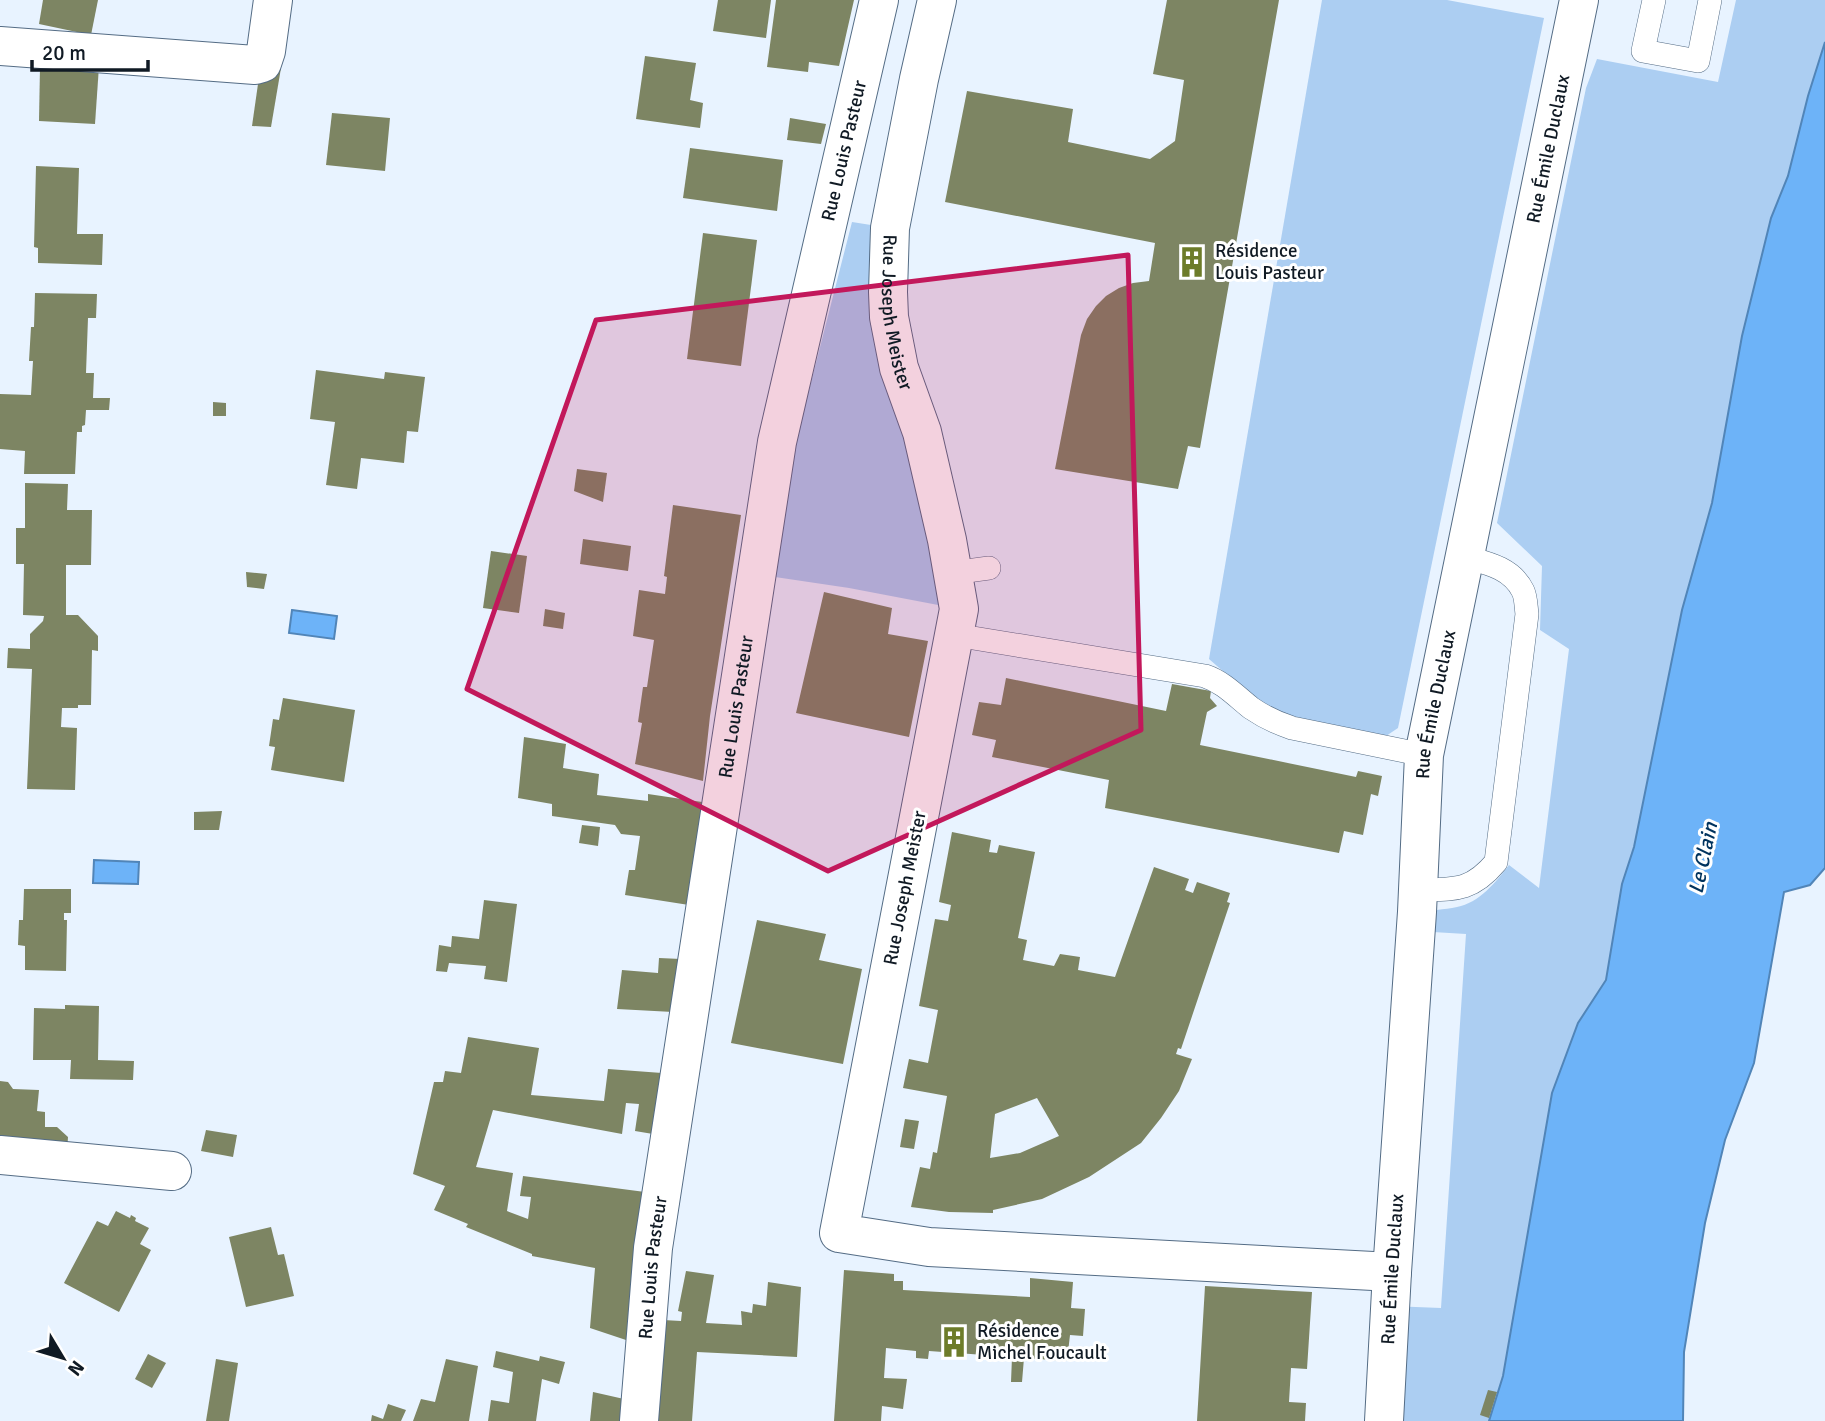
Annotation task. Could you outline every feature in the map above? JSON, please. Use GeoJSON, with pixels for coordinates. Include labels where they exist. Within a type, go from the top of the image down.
{"type":"FeatureCollection","features":[{"type":"Feature","properties":{"kind":"street"},"geometry":{"type":"LineString","coordinates":[[0,46],[255,65],[262,63],[266,51],[273,0]]}},
{"type":"Feature","properties":{"kind":"street","name":"Rue Louis Pasteur"},"geometry":{"type":"LineString","coordinates":[[639,1421],[653,1248],[776,442],[879,0]]}},
{"type":"Feature","properties":{"kind":"street","name":"Rue Joseph Meister"},"geometry":{"type":"LineString","coordinates":[[937,0],[890,229],[889,317],[900,368],[922,432],[947,540],[971,570],[959,609],[839,1233],[929,1247],[1392,1272]]}},
{"type":"Feature","properties":{"kind":"street","name":"Rue Émile Duclaux"},"geometry":{"type":"LineString","coordinates":[[1384,1421],[1418,891],[1424,755],[1579,0]]}},
{"type":"Feature","properties":{"kind":"street"},"geometry":{"type":"LineString","coordinates":[[0,1155],[172,1171]]}},
{"type":"Feature","properties":{"kind":"lane"},"geometry":{"type":"LineString","coordinates":[[1654,0],[1643,51],[1698,61],[1710,0]]}},
{"type":"Feature","properties":{"kind":"lane"},"geometry":{"type":"LineString","coordinates":[[1418,891],[1455,889],[1471,885],[1485,875],[1496,862],[1527,614],[1524,592],[1513,577],[1497,566],[1465,557]]}},
{"type":"Feature","properties":{"kind":"lane"},"geometry":{"type":"LineString","coordinates":[[955,635],[1214,679],[1251,707],[1278,723],[1424,755]]}},
{"type":"Feature","properties":{"kind":"highlighted area"},"geometry":{"type":"Polygon","coordinates":[[[1128,255],[1141,730],[828,871],[467,689],[596,320],[1128,255]]]}},
{"type":"Feature","properties":{"kind":"shaded area"},"geometry":{"type":"Polygon","coordinates":[[[1322,0],[1447,0],[1544,18],[1398,728],[1386,736],[1302,720],[1264,707],[1209,659],[1322,0]]]}},
{"type":"Feature","properties":{"kind":"shaded area"},"geometry":{"type":"Polygon","coordinates":[[[1736,0],[1825,0],[1825,44],[1808,96],[1788,176],[1771,218],[1742,336],[1712,503],[1682,610],[1634,847],[1622,884],[1606,980],[1578,1023],[1552,1093],[1503,1376],[1490,1421],[1384,1421],[1390,1306],[1441,1308],[1466,934],[1416,931],[1417,912],[1452,908],[1473,901],[1493,885],[1509,865],[1539,888],[1569,649],[1540,630],[1542,566],[1497,523],[1586,88],[1597,59],[1718,82],[1736,0]]]}},
{"type":"Feature","properties":{"kind":"shaded area"},"geometry":{"type":"Polygon","coordinates":[[[852,222],[890,228],[959,609],[775,577],[794,449],[852,222]]]}},
{"type":"Feature","properties":{"kind":"water","name":"Le Clain"},"geometry":{"type":"Polygon","coordinates":[[[1825,42],[1825,868],[1810,885],[1784,892],[1754,1063],[1725,1140],[1705,1223],[1684,1352],[1683,1421],[1489,1421],[1503,1376],[1552,1093],[1578,1023],[1606,980],[1622,884],[1634,847],[1682,610],[1712,503],[1742,336],[1771,218],[1788,176],[1825,42]]]}},
{"type":"Feature","properties":{"kind":"water"},"geometry":{"type":"Polygon","coordinates":[[[292,610],[337,616],[334,639],[289,633],[292,610]]]}},
{"type":"Feature","properties":{"kind":"water"},"geometry":{"type":"Polygon","coordinates":[[[94,860],[139,862],[138,884],[93,883],[94,860]]]}},
{"type":"Feature","properties":{"kind":"building"},"geometry":{"type":"Polygon","coordinates":[[[43,0],[98,0],[91,35],[39,24],[43,0]]]}},
{"type":"Feature","properties":{"kind":"building"},"geometry":{"type":"Polygon","coordinates":[[[718,0],[771,0],[766,38],[713,31],[718,0]]]}},
{"type":"Feature","properties":{"kind":"building"},"geometry":{"type":"Polygon","coordinates":[[[776,0],[854,0],[839,66],[809,62],[808,72],[767,67],[776,0]]]}},
{"type":"Feature","properties":{"kind":"building","name":"Résidence Louis Pasteur"},"geometry":{"type":"Polygon","coordinates":[[[1167,0],[1279,0],[1200,448],[1188,446],[1178,489],[1055,469],[1081,335],[1087,319],[1106,296],[1119,288],[1149,281],[1155,243],[945,202],[967,91],[1073,109],[1068,142],[1150,159],[1175,141],[1184,80],[1153,74],[1167,0]]]}},
{"type":"Feature","properties":{"kind":"building"},"geometry":{"type":"Polygon","coordinates":[[[645,56],[696,63],[690,100],[703,103],[700,128],[636,119],[645,56]]]}},
{"type":"Feature","properties":{"kind":"building"},"geometry":{"type":"Polygon","coordinates":[[[99,66],[95,124],[39,121],[40,67],[99,66]]]}},
{"type":"Feature","properties":{"kind":"building"},"geometry":{"type":"Polygon","coordinates":[[[272,66],[281,68],[271,127],[252,126],[259,77],[272,66]]]}},
{"type":"Feature","properties":{"kind":"building"},"geometry":{"type":"Polygon","coordinates":[[[332,113],[390,118],[385,171],[326,165],[332,113]]]}},
{"type":"Feature","properties":{"kind":"building"},"geometry":{"type":"Polygon","coordinates":[[[790,118],[826,124],[821,144],[787,140],[790,118]]]}},
{"type":"Feature","properties":{"kind":"building"},"geometry":{"type":"Polygon","coordinates":[[[690,148],[783,160],[777,211],[683,198],[690,148]]]}},
{"type":"Feature","properties":{"kind":"building"},"geometry":{"type":"Polygon","coordinates":[[[36,166],[79,168],[77,234],[103,234],[102,265],[38,263],[38,248],[34,247],[36,166]]]}},
{"type":"Feature","properties":{"kind":"building"},"geometry":{"type":"Polygon","coordinates":[[[703,233],[757,240],[741,366],[687,359],[703,233]]]}},
{"type":"Feature","properties":{"kind":"building"},"geometry":{"type":"Polygon","coordinates":[[[35,293],[97,294],[96,318],[88,318],[86,373],[94,373],[93,398],[110,398],[109,410],[86,410],[85,425],[82,426],[82,432],[77,432],[75,474],[24,474],[25,451],[0,449],[0,394],[31,395],[33,361],[29,361],[35,293]]]}},
{"type":"Feature","properties":{"kind":"building"},"geometry":{"type":"Polygon","coordinates":[[[316,370],[384,379],[385,372],[425,377],[418,432],[407,431],[404,463],[361,458],[357,489],[326,485],[335,422],[310,419],[316,370]]]}},
{"type":"Feature","properties":{"kind":"building"},"geometry":{"type":"Polygon","coordinates":[[[213,402],[226,403],[226,416],[213,416],[213,402]]]}},
{"type":"Feature","properties":{"kind":"building"},"geometry":{"type":"Polygon","coordinates":[[[577,469],[607,473],[603,502],[574,491],[577,469]]]}},
{"type":"Feature","properties":{"kind":"building"},"geometry":{"type":"Polygon","coordinates":[[[25,483],[68,484],[67,510],[92,510],[91,565],[66,565],[66,615],[78,615],[98,636],[98,651],[92,650],[91,705],[62,708],[61,727],[77,728],[75,790],[27,789],[32,669],[7,668],[8,648],[30,649],[30,634],[43,621],[44,616],[23,615],[24,564],[16,564],[16,528],[25,528],[25,483]]]}},
{"type":"Feature","properties":{"kind":"building"},"geometry":{"type":"Polygon","coordinates":[[[673,505],[741,515],[710,716],[703,781],[635,764],[642,723],[638,722],[643,687],[647,687],[654,640],[633,636],[639,590],[665,594],[667,577],[664,576],[673,505]]]}},
{"type":"Feature","properties":{"kind":"building"},"geometry":{"type":"Polygon","coordinates":[[[583,539],[631,546],[628,571],[580,564],[583,539]]]}},
{"type":"Feature","properties":{"kind":"building"},"geometry":{"type":"Polygon","coordinates":[[[491,551],[527,556],[519,613],[483,608],[491,551]]]}},
{"type":"Feature","properties":{"kind":"building"},"geometry":{"type":"Polygon","coordinates":[[[246,572],[267,574],[264,589],[247,587],[246,572]]]}},
{"type":"Feature","properties":{"kind":"building"},"geometry":{"type":"Polygon","coordinates":[[[824,592],[892,608],[888,634],[928,641],[909,737],[796,713],[824,592]]]}},
{"type":"Feature","properties":{"kind":"building"},"geometry":{"type":"Polygon","coordinates":[[[545,609],[565,613],[563,629],[543,626],[545,609]]]}},
{"type":"Feature","properties":{"kind":"building"},"geometry":{"type":"Polygon","coordinates":[[[1006,678],[1166,711],[1172,684],[1211,691],[1210,698],[1217,706],[1207,712],[1200,745],[1356,777],[1358,771],[1382,776],[1378,796],[1371,794],[1363,835],[1344,831],[1339,853],[1105,808],[1109,780],[992,757],[996,740],[972,735],[979,702],[1001,705],[1006,678]]]}},
{"type":"Feature","properties":{"kind":"building"},"geometry":{"type":"Polygon","coordinates":[[[283,698],[355,710],[344,782],[271,770],[275,747],[269,746],[273,719],[279,720],[283,698]]]}},
{"type":"Feature","properties":{"kind":"building"},"geometry":{"type":"Polygon","coordinates":[[[524,737],[566,744],[563,768],[599,774],[597,795],[648,801],[648,794],[702,802],[689,905],[625,895],[629,870],[635,870],[640,836],[621,834],[615,825],[552,816],[552,804],[518,798],[524,737]]]}},
{"type":"Feature","properties":{"kind":"building"},"geometry":{"type":"Polygon","coordinates":[[[222,811],[219,830],[194,830],[194,812],[222,811]]]}},
{"type":"Feature","properties":{"kind":"building"},"geometry":{"type":"Polygon","coordinates":[[[582,825],[600,827],[598,846],[579,843],[582,825]]]}},
{"type":"Feature","properties":{"kind":"building"},"geometry":{"type":"Polygon","coordinates":[[[952,832],[991,840],[989,852],[997,853],[999,845],[1035,852],[1018,938],[1027,940],[1023,960],[1054,966],[1060,954],[1080,957],[1078,970],[1115,977],[1154,867],[1189,879],[1185,890],[1193,893],[1197,882],[1230,893],[1227,902],[1230,903],[1181,1049],[1178,1048],[1176,1054],[1192,1059],[1179,1091],[1161,1118],[1141,1143],[1089,1177],[1042,1199],[993,1210],[993,1213],[949,1212],[911,1207],[920,1167],[930,1169],[933,1152],[937,1153],[947,1096],[903,1088],[909,1059],[928,1063],[938,1010],[919,1006],[935,919],[948,921],[951,905],[939,902],[952,832]],[[1037,1098],[995,1114],[990,1158],[1020,1153],[1059,1136],[1037,1098]]]}},
{"type":"Feature","properties":{"kind":"building"},"geometry":{"type":"Polygon","coordinates":[[[24,889],[71,889],[71,913],[64,913],[64,920],[67,920],[66,971],[25,970],[25,946],[18,945],[19,920],[23,920],[24,889]]]}},
{"type":"Feature","properties":{"kind":"building"},"geometry":{"type":"Polygon","coordinates":[[[484,900],[517,904],[507,982],[484,979],[486,966],[449,963],[447,972],[436,971],[439,945],[451,947],[452,936],[479,939],[484,900]]]}},
{"type":"Feature","properties":{"kind":"building"},"geometry":{"type":"Polygon","coordinates":[[[757,920],[826,934],[819,960],[862,969],[843,1064],[731,1043],[757,920]]]}},
{"type":"Feature","properties":{"kind":"building"},"geometry":{"type":"Polygon","coordinates":[[[659,958],[681,959],[673,1012],[617,1009],[622,970],[658,973],[659,958]]]}},
{"type":"Feature","properties":{"kind":"building"},"geometry":{"type":"Polygon","coordinates":[[[65,1005],[99,1006],[98,1060],[134,1061],[133,1080],[70,1079],[71,1060],[33,1060],[34,1008],[65,1009],[65,1005]]]}},
{"type":"Feature","properties":{"kind":"building"},"geometry":{"type":"Polygon","coordinates":[[[468,1037],[539,1048],[531,1095],[604,1101],[608,1069],[662,1073],[653,1134],[635,1131],[639,1104],[626,1103],[622,1134],[493,1110],[476,1167],[513,1173],[507,1211],[528,1219],[531,1197],[520,1196],[523,1176],[645,1192],[629,1341],[590,1328],[595,1268],[532,1256],[466,1227],[468,1224],[434,1210],[445,1186],[413,1174],[434,1082],[443,1082],[445,1071],[461,1073],[468,1037]]]}},
{"type":"Feature","properties":{"kind":"building"},"geometry":{"type":"Polygon","coordinates":[[[0,1081],[8,1082],[13,1089],[39,1090],[37,1111],[45,1112],[45,1127],[57,1127],[68,1137],[67,1152],[0,1146],[0,1081]]]}},
{"type":"Feature","properties":{"kind":"building"},"geometry":{"type":"Polygon","coordinates":[[[905,1119],[919,1121],[914,1149],[900,1147],[905,1119]]]}},
{"type":"Feature","properties":{"kind":"building"},"geometry":{"type":"Polygon","coordinates":[[[206,1130],[237,1135],[233,1157],[201,1151],[206,1130]]]}},
{"type":"Feature","properties":{"kind":"building"},"geometry":{"type":"Polygon","coordinates":[[[116,1211],[130,1218],[131,1215],[136,1218],[135,1221],[149,1228],[140,1244],[151,1250],[119,1312],[64,1283],[97,1221],[108,1226],[116,1211]]]}},
{"type":"Feature","properties":{"kind":"building"},"geometry":{"type":"Polygon","coordinates":[[[271,1227],[278,1255],[284,1254],[294,1296],[246,1307],[229,1237],[271,1227]]]}},
{"type":"Feature","properties":{"kind":"building","name":"Résidence Michel Foucault"},"geometry":{"type":"Polygon","coordinates":[[[844,1270],[894,1274],[894,1281],[903,1281],[903,1290],[1030,1297],[1030,1278],[1073,1282],[1071,1308],[1085,1309],[1083,1336],[1070,1335],[1067,1361],[1024,1358],[1022,1382],[1011,1382],[1012,1357],[929,1351],[928,1359],[916,1358],[916,1351],[886,1348],[884,1378],[907,1379],[903,1409],[882,1406],[881,1421],[834,1421],[844,1270]]]}},
{"type":"Feature","properties":{"kind":"building"},"geometry":{"type":"Polygon","coordinates":[[[686,1271],[714,1275],[706,1323],[742,1325],[741,1311],[752,1313],[753,1304],[766,1306],[768,1282],[801,1287],[797,1357],[697,1352],[692,1421],[653,1421],[663,1320],[681,1321],[682,1312],[678,1311],[686,1271]]]}},
{"type":"Feature","properties":{"kind":"building"},"geometry":{"type":"Polygon","coordinates":[[[1205,1286],[1312,1292],[1307,1369],[1291,1368],[1289,1402],[1306,1403],[1305,1421],[1197,1421],[1205,1286]]]}},
{"type":"Feature","properties":{"kind":"building"},"geometry":{"type":"Polygon","coordinates":[[[496,1351],[539,1361],[540,1356],[565,1362],[559,1384],[542,1379],[536,1421],[488,1421],[491,1400],[509,1403],[513,1372],[493,1367],[496,1351]]]}},
{"type":"Feature","properties":{"kind":"building"},"geometry":{"type":"Polygon","coordinates":[[[148,1354],[166,1363],[152,1388],[135,1379],[148,1354]]]}},
{"type":"Feature","properties":{"kind":"building"},"geometry":{"type":"Polygon","coordinates":[[[216,1359],[238,1363],[229,1421],[206,1421],[216,1359]]]}},
{"type":"Feature","properties":{"kind":"building"},"geometry":{"type":"Polygon","coordinates":[[[446,1359],[478,1366],[469,1421],[413,1421],[421,1399],[435,1402],[446,1359]]]}},
{"type":"Feature","properties":{"kind":"building"},"geometry":{"type":"Polygon","coordinates":[[[1488,1390],[1497,1392],[1489,1418],[1480,1415],[1488,1390]]]}},
{"type":"Feature","properties":{"kind":"building"},"geometry":{"type":"Polygon","coordinates":[[[593,1392],[624,1399],[623,1421],[590,1421],[593,1392]]]}},
{"type":"Feature","properties":{"kind":"building"},"geometry":{"type":"Polygon","coordinates":[[[388,1404],[406,1410],[401,1421],[371,1421],[372,1415],[383,1419],[388,1404]]]}},
{"type":"Feature","properties":{"kind":"place","name":"Résidence Louis Pasteur"},"geometry":{"type":"Point","coordinates":[1192,262]}},
{"type":"Feature","properties":{"kind":"place","name":"Résidence Michel Foucault"},"geometry":{"type":"Point","coordinates":[954,1342]}}]}
